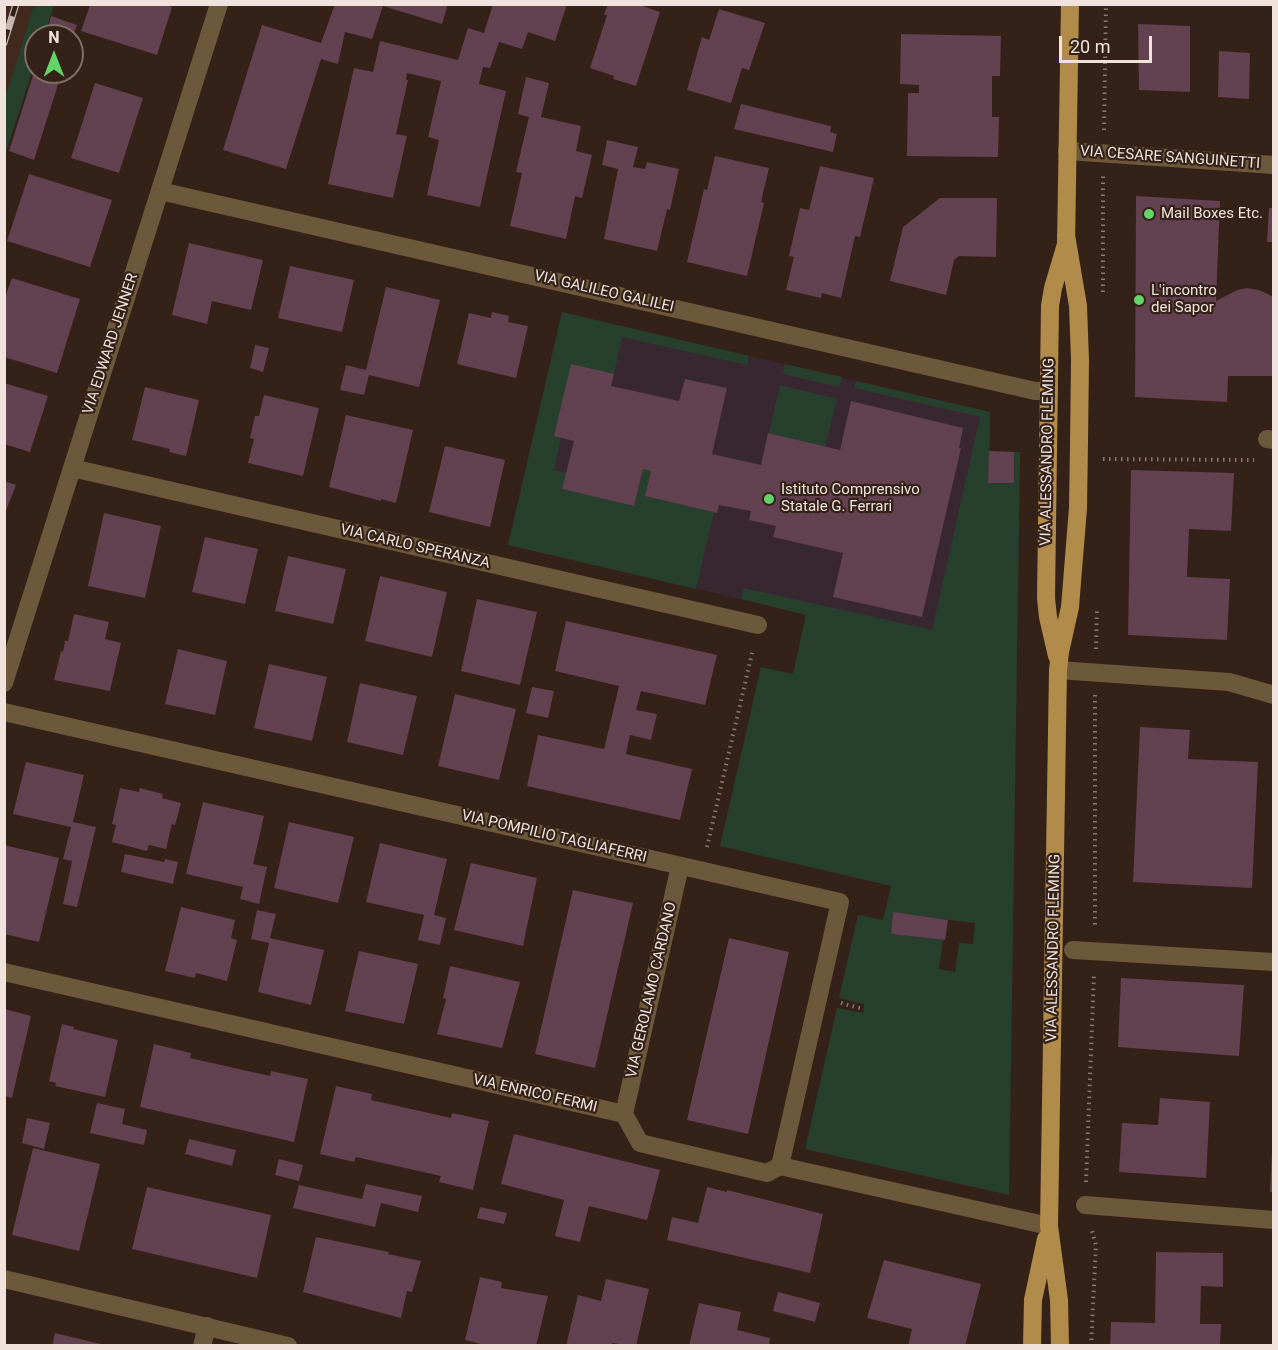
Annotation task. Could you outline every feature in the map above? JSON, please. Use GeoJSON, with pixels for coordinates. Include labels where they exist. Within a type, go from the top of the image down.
{"type":"FeatureCollection","features":[{"type":"Feature","properties":{"kind":"main road","name":"VIA ALESSANDRO FLEMING"},"geometry":{"type":"LineString","coordinates":[[1060,1346],[1059,1300],[1049,1226],[1058,670],[1057,651],[1048,618],[1046,598],[1051,296],[1064,253],[1066,235],[1070,4]]}},
{"type":"Feature","properties":{"kind":"main road","name":"VIA ALESSANDRO FLEMING"},"geometry":{"type":"LineString","coordinates":[[1058,670],[1070,607],[1078,508],[1079,454],[1078,306],[1066,235]]}},
{"type":"Feature","properties":{"kind":"main road","name":"VIA ALESSANDRO FLEMING"},"geometry":{"type":"LineString","coordinates":[[1032,1346],[1033,1300],[1049,1226]]}},
{"type":"Feature","properties":{"kind":"street","name":"VIA EDWARD JENNER"},"geometry":{"type":"LineString","coordinates":[[4,684],[219,4]]}},
{"type":"Feature","properties":{"kind":"street","name":"VIA CESARE SANGUINETTI"},"geometry":{"type":"LineString","coordinates":[[1067,151],[1274,165]]}},
{"type":"Feature","properties":{"kind":"street","name":"VIA GALILEO GALILEI"},"geometry":{"type":"LineString","coordinates":[[160,191],[1035,391],[1049,391]]}},
{"type":"Feature","properties":{"kind":"street","name":"VIA CARLO SPERANZA"},"geometry":{"type":"LineString","coordinates":[[72,468],[758,625]]}},
{"type":"Feature","properties":{"kind":"street"},"geometry":{"type":"LineString","coordinates":[[1058,670],[1229,682],[1274,695]]}},
{"type":"Feature","properties":{"kind":"street","name":"VIA POMPILIO TAGLIAFERRI"},"geometry":{"type":"LineString","coordinates":[[4,712],[840,902],[780,1166]]}},
{"type":"Feature","properties":{"kind":"street","name":"VIA GEROLAMO CARDANO"},"geometry":{"type":"LineString","coordinates":[[624,1114],[680,866]]}},
{"type":"Feature","properties":{"kind":"street"},"geometry":{"type":"LineString","coordinates":[[1073,950],[1274,962]]}},
{"type":"Feature","properties":{"kind":"street","name":"VIA ENRICO FERMI"},"geometry":{"type":"LineString","coordinates":[[4,972],[624,1114]]}},
{"type":"Feature","properties":{"kind":"street"},"geometry":{"type":"LineString","coordinates":[[624,1114],[640,1143],[767,1173],[780,1166],[1049,1226]]}},
{"type":"Feature","properties":{"kind":"street"},"geometry":{"type":"LineString","coordinates":[[1085,1205],[1268,1219]]}},
{"type":"Feature","properties":{"kind":"street"},"geometry":{"type":"LineString","coordinates":[[4,1279],[288,1346]]}},
{"type":"Feature","properties":{"kind":"street"},"geometry":{"type":"LineString","coordinates":[[202,1346],[207,1326]]}},
{"type":"Feature","properties":{"kind":"path"},"geometry":{"type":"LineString","coordinates":[[1103,295],[1106,4]]}},
{"type":"Feature","properties":{"kind":"path"},"geometry":{"type":"LineString","coordinates":[[1103,447],[1103,459],[1259,460],[1270,439]]}},
{"type":"Feature","properties":{"kind":"path"},"geometry":{"type":"LineString","coordinates":[[1091,1346],[1096,1245],[1085,1205],[1095,952],[1097,601]]}},
{"type":"Feature","properties":{"kind":"path"},"geometry":{"type":"LineString","coordinates":[[702,871],[758,625]]}},
{"type":"Feature","properties":{"kind":"shaded area"},"geometry":{"type":"Polygon","coordinates":[[[5,5],[34,5],[28,24],[24,24],[24,37],[5,98],[5,5]]]}},
{"type":"Feature","properties":{"kind":"shaded area","name":"Istituto Comprensivo Statale G. Ferrari"},"geometry":{"type":"Polygon","coordinates":[[[562,312],[990,412],[989,451],[1020,452],[1016,725],[806,614],[508,545],[562,312]]]}},
{"type":"Feature","properties":{"kind":"green space"},"geometry":{"type":"Polygon","coordinates":[[[34,5],[54,5],[48,24],[28,24],[34,5]]]}},
{"type":"Feature","properties":{"kind":"green space"},"geometry":{"type":"Polygon","coordinates":[[[24,37],[24,84],[28,84],[5,155],[5,98],[24,37]]]}},
{"type":"Feature","properties":{"kind":"green space"},"geometry":{"type":"Polygon","coordinates":[[[562,312],[749,356],[747,365],[622,337],[614,374],[561,438],[554,470],[566,473],[563,489],[634,506],[643,469],[651,471],[645,496],[714,512],[696,589],[508,545],[562,312]]]}},
{"type":"Feature","properties":{"kind":"green space"},"geometry":{"type":"Polygon","coordinates":[[[785,364],[842,377],[839,387],[783,374],[785,364]]]}},
{"type":"Feature","properties":{"kind":"green space"},"geometry":{"type":"Polygon","coordinates":[[[856,381],[990,412],[989,483],[1014,483],[1014,452],[1020,452],[1009,1195],[805,1149],[837,1008],[863,1013],[864,1004],[839,998],[858,915],[883,920],[891,886],[720,846],[761,667],[793,674],[806,615],[741,599],[744,588],[932,630],[980,417],[854,388],[856,381]],[[893,913],[891,934],[943,940],[939,969],[955,972],[959,943],[973,944],[975,923],[893,913]]]}},
{"type":"Feature","properties":{"kind":"green space"},"geometry":{"type":"Polygon","coordinates":[[[780,385],[837,399],[825,447],[769,433],[780,385]]]}},
{"type":"Feature","properties":{"kind":"building"},"geometry":{"type":"Polygon","coordinates":[[[335,4],[448,4],[442,24],[383,6],[372,39],[345,32],[338,64],[321,59],[286,169],[223,150],[262,25],[321,43],[335,4]]]}},
{"type":"Feature","properties":{"kind":"building"},"geometry":{"type":"Polygon","coordinates":[[[493,4],[567,4],[555,41],[528,32],[522,49],[499,42],[490,68],[483,67],[479,84],[506,91],[480,207],[427,195],[439,140],[428,137],[441,81],[407,73],[406,80],[408,80],[396,134],[407,136],[393,198],[328,184],[354,68],[373,72],[380,41],[458,60],[468,28],[484,33],[493,4]]]}},
{"type":"Feature","properties":{"kind":"building"},"geometry":{"type":"Polygon","coordinates":[[[608,4],[637,4],[660,12],[636,86],[613,79],[614,76],[590,68],[607,15],[604,15],[608,4]]]}},
{"type":"Feature","properties":{"kind":"building"},"geometry":{"type":"Polygon","coordinates":[[[90,5],[166,5],[172,7],[157,55],[84,32],[83,24],[90,5]]]}},
{"type":"Feature","properties":{"kind":"building"},"geometry":{"type":"Polygon","coordinates":[[[719,9],[765,23],[749,70],[742,68],[731,103],[687,90],[702,37],[709,40],[719,9]]]}},
{"type":"Feature","properties":{"kind":"building"},"geometry":{"type":"Polygon","coordinates":[[[51,16],[74,24],[49,24],[51,16]]]}},
{"type":"Feature","properties":{"kind":"building"},"geometry":{"type":"Polygon","coordinates":[[[1138,24],[1190,26],[1190,92],[1139,90],[1138,24]]]}},
{"type":"Feature","properties":{"kind":"building"},"geometry":{"type":"Polygon","coordinates":[[[901,34],[1001,36],[1000,76],[992,76],[992,117],[999,117],[998,157],[907,156],[908,93],[919,93],[919,85],[900,84],[901,34]]]}},
{"type":"Feature","properties":{"kind":"building"},"geometry":{"type":"Polygon","coordinates":[[[1219,51],[1250,53],[1249,99],[1218,97],[1219,51]]]}},
{"type":"Feature","properties":{"kind":"building"},"geometry":{"type":"Polygon","coordinates":[[[526,77],[549,83],[541,117],[581,126],[576,151],[592,155],[582,198],[575,196],[566,239],[510,226],[522,173],[516,172],[529,117],[518,114],[526,77]]]}},
{"type":"Feature","properties":{"kind":"building"},"geometry":{"type":"Polygon","coordinates":[[[95,83],[143,98],[119,173],[71,158],[95,83]]]}},
{"type":"Feature","properties":{"kind":"building"},"geometry":{"type":"Polygon","coordinates":[[[30,84],[58,84],[34,160],[9,151],[30,84]]]}},
{"type":"Feature","properties":{"kind":"building"},"geometry":{"type":"Polygon","coordinates":[[[741,104],[831,126],[830,132],[837,134],[833,152],[734,129],[741,104]]]}},
{"type":"Feature","properties":{"kind":"building"},"geometry":{"type":"Polygon","coordinates":[[[607,140],[638,147],[633,167],[645,169],[647,162],[679,169],[670,210],[667,209],[657,251],[604,239],[618,169],[602,165],[607,140]]]}},
{"type":"Feature","properties":{"kind":"building"},"geometry":{"type":"Polygon","coordinates":[[[715,156],[769,168],[761,202],[764,203],[747,276],[687,262],[704,189],[707,190],[715,156]]]}},
{"type":"Feature","properties":{"kind":"building"},"geometry":{"type":"Polygon","coordinates":[[[820,166],[874,178],[860,237],[855,236],[841,298],[822,293],[821,298],[786,290],[794,257],[789,256],[800,208],[809,210],[820,166]]]}},
{"type":"Feature","properties":{"kind":"building"},"geometry":{"type":"Polygon","coordinates":[[[29,174],[112,200],[90,267],[7,241],[29,174]]]}},
{"type":"Feature","properties":{"kind":"building"},"geometry":{"type":"Polygon","coordinates":[[[1136,196],[1220,201],[1216,301],[1237,290],[1247,288],[1259,290],[1274,297],[1274,376],[1228,376],[1227,402],[1135,397],[1136,196]]]}},
{"type":"Feature","properties":{"kind":"building"},"geometry":{"type":"Polygon","coordinates":[[[940,198],[997,198],[996,257],[959,256],[954,260],[946,295],[890,281],[903,227],[940,198]]]}},
{"type":"Feature","properties":{"kind":"building"},"geometry":{"type":"Polygon","coordinates":[[[1269,208],[1274,208],[1274,242],[1267,242],[1269,208]]]}},
{"type":"Feature","properties":{"kind":"building"},"geometry":{"type":"Polygon","coordinates":[[[189,243],[263,260],[251,310],[212,301],[207,324],[172,315],[189,243]]]}},
{"type":"Feature","properties":{"kind":"building"},"geometry":{"type":"Polygon","coordinates":[[[290,266],[354,280],[342,332],[278,318],[290,266]]]}},
{"type":"Feature","properties":{"kind":"building"},"geometry":{"type":"Polygon","coordinates":[[[12,278],[80,299],[57,373],[4,357],[4,300],[12,278]]]}},
{"type":"Feature","properties":{"kind":"building"},"geometry":{"type":"Polygon","coordinates":[[[386,287],[440,300],[419,387],[369,375],[364,395],[340,390],[346,365],[366,370],[386,287]]]}},
{"type":"Feature","properties":{"kind":"building"},"geometry":{"type":"Polygon","coordinates":[[[492,312],[509,316],[508,322],[528,326],[516,378],[457,364],[469,313],[491,318],[492,312]]]}},
{"type":"Feature","properties":{"kind":"building"},"geometry":{"type":"Polygon","coordinates":[[[255,345],[269,348],[263,372],[250,368],[255,345]]]}},
{"type":"Feature","properties":{"kind":"building"},"geometry":{"type":"Polygon","coordinates":[[[571,364],[614,374],[611,386],[679,401],[685,379],[727,388],[712,454],[761,465],[768,433],[840,450],[851,401],[963,428],[959,448],[961,448],[922,617],[833,597],[843,553],[773,537],[776,526],[749,520],[751,511],[719,505],[717,513],[645,496],[651,471],[643,469],[634,506],[562,489],[574,441],[554,436],[571,364]]]}},
{"type":"Feature","properties":{"kind":"building"},"geometry":{"type":"Polygon","coordinates":[[[4,383],[48,396],[30,452],[4,444],[4,383]]]}},
{"type":"Feature","properties":{"kind":"building"},"geometry":{"type":"Polygon","coordinates":[[[145,387],[199,400],[186,456],[169,452],[170,449],[132,440],[145,387]]]}},
{"type":"Feature","properties":{"kind":"building"},"geometry":{"type":"Polygon","coordinates":[[[264,395],[319,408],[303,476],[248,463],[254,439],[250,438],[255,416],[259,416],[264,395]]]}},
{"type":"Feature","properties":{"kind":"building"},"geometry":{"type":"Polygon","coordinates":[[[346,415],[413,430],[396,503],[329,487],[346,415]]]}},
{"type":"Feature","properties":{"kind":"building"},"geometry":{"type":"Polygon","coordinates":[[[445,446],[505,460],[490,527],[429,512],[445,446]]]}},
{"type":"Feature","properties":{"kind":"building"},"geometry":{"type":"Polygon","coordinates":[[[989,451],[1014,452],[1014,483],[988,483],[989,451]]]}},
{"type":"Feature","properties":{"kind":"building"},"geometry":{"type":"Polygon","coordinates":[[[1131,470],[1234,473],[1231,531],[1189,529],[1187,577],[1230,579],[1227,640],[1128,635],[1131,470]]]}},
{"type":"Feature","properties":{"kind":"building"},"geometry":{"type":"Polygon","coordinates":[[[4,481],[16,485],[5,513],[4,513],[4,481]]]}},
{"type":"Feature","properties":{"kind":"building"},"geometry":{"type":"Polygon","coordinates":[[[104,513],[161,526],[145,598],[88,586],[104,513]]]}},
{"type":"Feature","properties":{"kind":"building"},"geometry":{"type":"Polygon","coordinates":[[[205,537],[258,549],[245,604],[192,592],[205,537]]]}},
{"type":"Feature","properties":{"kind":"building"},"geometry":{"type":"Polygon","coordinates":[[[288,556],[346,569],[333,624],[275,611],[288,556]]]}},
{"type":"Feature","properties":{"kind":"building"},"geometry":{"type":"Polygon","coordinates":[[[380,576],[447,592],[432,657],[365,641],[380,576]]]}},
{"type":"Feature","properties":{"kind":"building"},"geometry":{"type":"Polygon","coordinates":[[[477,599],[537,612],[520,685],[461,671],[477,599]]]}},
{"type":"Feature","properties":{"kind":"building"},"geometry":{"type":"Polygon","coordinates":[[[74,614],[109,622],[105,639],[121,643],[110,691],[54,680],[61,651],[63,652],[65,641],[68,641],[74,614]]]}},
{"type":"Feature","properties":{"kind":"building"},"geometry":{"type":"Polygon","coordinates":[[[566,621],[717,655],[705,705],[641,691],[636,710],[657,714],[651,740],[630,735],[626,754],[692,769],[680,820],[527,786],[538,735],[604,749],[619,686],[555,671],[566,621]]]}},
{"type":"Feature","properties":{"kind":"building"},"geometry":{"type":"Polygon","coordinates":[[[178,649],[227,661],[215,715],[165,704],[178,649]]]}},
{"type":"Feature","properties":{"kind":"building"},"geometry":{"type":"Polygon","coordinates":[[[269,664],[327,677],[312,741],[254,728],[269,664]]]}},
{"type":"Feature","properties":{"kind":"building"},"geometry":{"type":"Polygon","coordinates":[[[360,683],[417,696],[403,755],[347,742],[360,683]]]}},
{"type":"Feature","properties":{"kind":"building"},"geometry":{"type":"Polygon","coordinates":[[[532,687],[554,691],[548,718],[526,713],[532,687]]]}},
{"type":"Feature","properties":{"kind":"building"},"geometry":{"type":"Polygon","coordinates":[[[455,694],[516,709],[499,780],[438,766],[455,694]]]}},
{"type":"Feature","properties":{"kind":"building"},"geometry":{"type":"Polygon","coordinates":[[[1140,727],[1190,730],[1188,759],[1258,762],[1252,888],[1133,882],[1140,727]]]}},
{"type":"Feature","properties":{"kind":"building"},"geometry":{"type":"Polygon","coordinates":[[[26,762],[84,775],[73,822],[96,827],[77,907],[63,904],[72,861],[63,859],[71,827],[13,814],[26,762]]]}},
{"type":"Feature","properties":{"kind":"building"},"geometry":{"type":"Polygon","coordinates":[[[120,788],[139,792],[140,788],[163,794],[162,798],[181,803],[175,825],[172,824],[166,849],[149,845],[147,851],[112,842],[116,825],[112,824],[120,788]]]}},
{"type":"Feature","properties":{"kind":"building"},"geometry":{"type":"Polygon","coordinates":[[[203,802],[264,816],[253,864],[267,867],[259,904],[240,899],[243,887],[186,874],[203,802]]]}},
{"type":"Feature","properties":{"kind":"building"},"geometry":{"type":"Polygon","coordinates":[[[289,822],[354,837],[338,903],[274,888],[289,822]]]}},
{"type":"Feature","properties":{"kind":"building"},"geometry":{"type":"Polygon","coordinates":[[[380,843],[447,859],[434,915],[446,918],[440,945],[418,940],[424,915],[366,902],[380,843]]]}},
{"type":"Feature","properties":{"kind":"building"},"geometry":{"type":"Polygon","coordinates":[[[4,845],[59,858],[39,942],[4,934],[4,845]]]}},
{"type":"Feature","properties":{"kind":"building"},"geometry":{"type":"Polygon","coordinates":[[[125,854],[164,862],[165,859],[178,862],[173,884],[121,872],[125,854]]]}},
{"type":"Feature","properties":{"kind":"building"},"geometry":{"type":"Polygon","coordinates":[[[471,863],[537,878],[523,946],[454,930],[471,863]]]}},
{"type":"Feature","properties":{"kind":"building"},"geometry":{"type":"Polygon","coordinates":[[[573,890],[633,903],[595,1068],[535,1054],[573,890]]]}},
{"type":"Feature","properties":{"kind":"building"},"geometry":{"type":"Polygon","coordinates":[[[181,907],[235,920],[231,938],[237,940],[227,981],[196,973],[195,978],[165,971],[181,907]]]}},
{"type":"Feature","properties":{"kind":"building"},"geometry":{"type":"Polygon","coordinates":[[[257,910],[276,914],[270,938],[324,950],[311,1005],[258,992],[269,943],[251,939],[257,910]]]}},
{"type":"Feature","properties":{"kind":"building"},"geometry":{"type":"Polygon","coordinates":[[[893,912],[948,920],[945,940],[891,934],[893,912]]]}},
{"type":"Feature","properties":{"kind":"building"},"geometry":{"type":"Polygon","coordinates":[[[729,938],[789,952],[748,1134],[687,1120],[729,938]]]}},
{"type":"Feature","properties":{"kind":"building"},"geometry":{"type":"Polygon","coordinates":[[[359,951],[418,964],[404,1024],[345,1011],[359,951]]]}},
{"type":"Feature","properties":{"kind":"building"},"geometry":{"type":"Polygon","coordinates":[[[450,966],[520,982],[502,1048],[437,1034],[446,999],[443,998],[450,966]]]}},
{"type":"Feature","properties":{"kind":"building"},"geometry":{"type":"Polygon","coordinates":[[[1121,978],[1244,985],[1239,1056],[1118,1047],[1121,978]]]}},
{"type":"Feature","properties":{"kind":"building"},"geometry":{"type":"Polygon","coordinates":[[[5,1009],[31,1016],[12,1098],[5,1096],[5,1009]]]}},
{"type":"Feature","properties":{"kind":"building"},"geometry":{"type":"Polygon","coordinates":[[[62,1024],[118,1040],[105,1097],[55,1086],[56,1083],[49,1081],[62,1024]]]}},
{"type":"Feature","properties":{"kind":"building"},"geometry":{"type":"Polygon","coordinates":[[[154,1044],[191,1053],[190,1058],[270,1076],[271,1071],[308,1079],[294,1142],[140,1107],[154,1044]]]}},
{"type":"Feature","properties":{"kind":"building"},"geometry":{"type":"Polygon","coordinates":[[[336,1086],[372,1094],[371,1100],[451,1118],[452,1113],[489,1121],[473,1190],[439,1182],[441,1176],[356,1157],[354,1162],[320,1154],[336,1086]]]}},
{"type":"Feature","properties":{"kind":"building"},"geometry":{"type":"Polygon","coordinates":[[[1160,1098],[1210,1102],[1206,1178],[1119,1172],[1122,1123],[1158,1125],[1160,1098]]]}},
{"type":"Feature","properties":{"kind":"building"},"geometry":{"type":"Polygon","coordinates":[[[97,1103],[125,1109],[122,1124],[147,1130],[144,1145],[90,1133],[97,1103]]]}},
{"type":"Feature","properties":{"kind":"building"},"geometry":{"type":"Polygon","coordinates":[[[27,1118],[50,1123],[44,1149],[22,1143],[27,1118]]]}},
{"type":"Feature","properties":{"kind":"building"},"geometry":{"type":"Polygon","coordinates":[[[514,1134],[660,1170],[647,1220],[589,1206],[580,1242],[555,1236],[564,1200],[501,1184],[514,1134]]]}},
{"type":"Feature","properties":{"kind":"building"},"geometry":{"type":"Polygon","coordinates":[[[189,1139],[236,1150],[232,1166],[185,1154],[189,1139]]]}},
{"type":"Feature","properties":{"kind":"building"},"geometry":{"type":"Polygon","coordinates":[[[33,1148],[100,1164],[79,1251],[12,1235],[33,1148]]]}},
{"type":"Feature","properties":{"kind":"building"},"geometry":{"type":"Polygon","coordinates":[[[1272,1150],[1274,1150],[1274,1192],[1270,1192],[1272,1150]]]}},
{"type":"Feature","properties":{"kind":"building"},"geometry":{"type":"Polygon","coordinates":[[[279,1159],[303,1165],[299,1181],[275,1175],[279,1159]]]}},
{"type":"Feature","properties":{"kind":"building"},"geometry":{"type":"Polygon","coordinates":[[[366,1184],[422,1196],[418,1212],[381,1203],[375,1227],[293,1208],[299,1185],[362,1199],[366,1184]]]}},
{"type":"Feature","properties":{"kind":"building"},"geometry":{"type":"Polygon","coordinates":[[[147,1187],[271,1215],[257,1278],[132,1249],[147,1187]]]}},
{"type":"Feature","properties":{"kind":"building"},"geometry":{"type":"Polygon","coordinates":[[[707,1187],[823,1214],[810,1273],[667,1240],[672,1217],[698,1223],[707,1187]]]}},
{"type":"Feature","properties":{"kind":"building"},"geometry":{"type":"Polygon","coordinates":[[[480,1207],[507,1213],[504,1224],[477,1218],[480,1207]]]}},
{"type":"Feature","properties":{"kind":"building"},"geometry":{"type":"Polygon","coordinates":[[[316,1237],[421,1261],[412,1292],[407,1291],[401,1318],[303,1292],[316,1237]]]}},
{"type":"Feature","properties":{"kind":"building"},"geometry":{"type":"Polygon","coordinates":[[[1156,1252],[1223,1253],[1223,1287],[1201,1286],[1200,1324],[1221,1324],[1220,1346],[1110,1346],[1111,1322],[1155,1323],[1156,1252]]]}},
{"type":"Feature","properties":{"kind":"building"},"geometry":{"type":"Polygon","coordinates":[[[884,1260],[981,1284],[965,1346],[908,1346],[912,1329],[867,1318],[884,1260]]]}},
{"type":"Feature","properties":{"kind":"building"},"geometry":{"type":"Polygon","coordinates":[[[480,1277],[502,1282],[501,1288],[548,1296],[536,1346],[488,1346],[465,1340],[480,1277]]]}},
{"type":"Feature","properties":{"kind":"building"},"geometry":{"type":"Polygon","coordinates":[[[606,1279],[649,1289],[636,1346],[612,1343],[611,1346],[566,1346],[578,1295],[601,1301],[606,1279]]]}},
{"type":"Feature","properties":{"kind":"building"},"geometry":{"type":"Polygon","coordinates":[[[778,1292],[820,1303],[815,1322],[773,1311],[778,1292]]]}},
{"type":"Feature","properties":{"kind":"building"},"geometry":{"type":"Polygon","coordinates":[[[699,1303],[741,1312],[737,1330],[770,1338],[769,1346],[689,1346],[699,1303]]]}},
{"type":"Feature","properties":{"kind":"building"},"geometry":{"type":"Polygon","coordinates":[[[55,1333],[105,1345],[105,1346],[52,1346],[55,1333]]]}},
{"type":"Feature","properties":{"kind":"railway"},"geometry":{"type":"LineString","coordinates":[[4,43],[16,4]]}},
{"type":"Feature","properties":{"kind":"place","name":"Mail Boxes Etc."},"geometry":{"type":"Point","coordinates":[1149,214]}},
{"type":"Feature","properties":{"kind":"place","name":"L'incontro dei Sapor"},"geometry":{"type":"Point","coordinates":[1139,300]}},
{"type":"Feature","properties":{"kind":"place","name":"Istituto Comprensivo Statale G. Ferrari"},"geometry":{"type":"Point","coordinates":[769,499]}}]}
